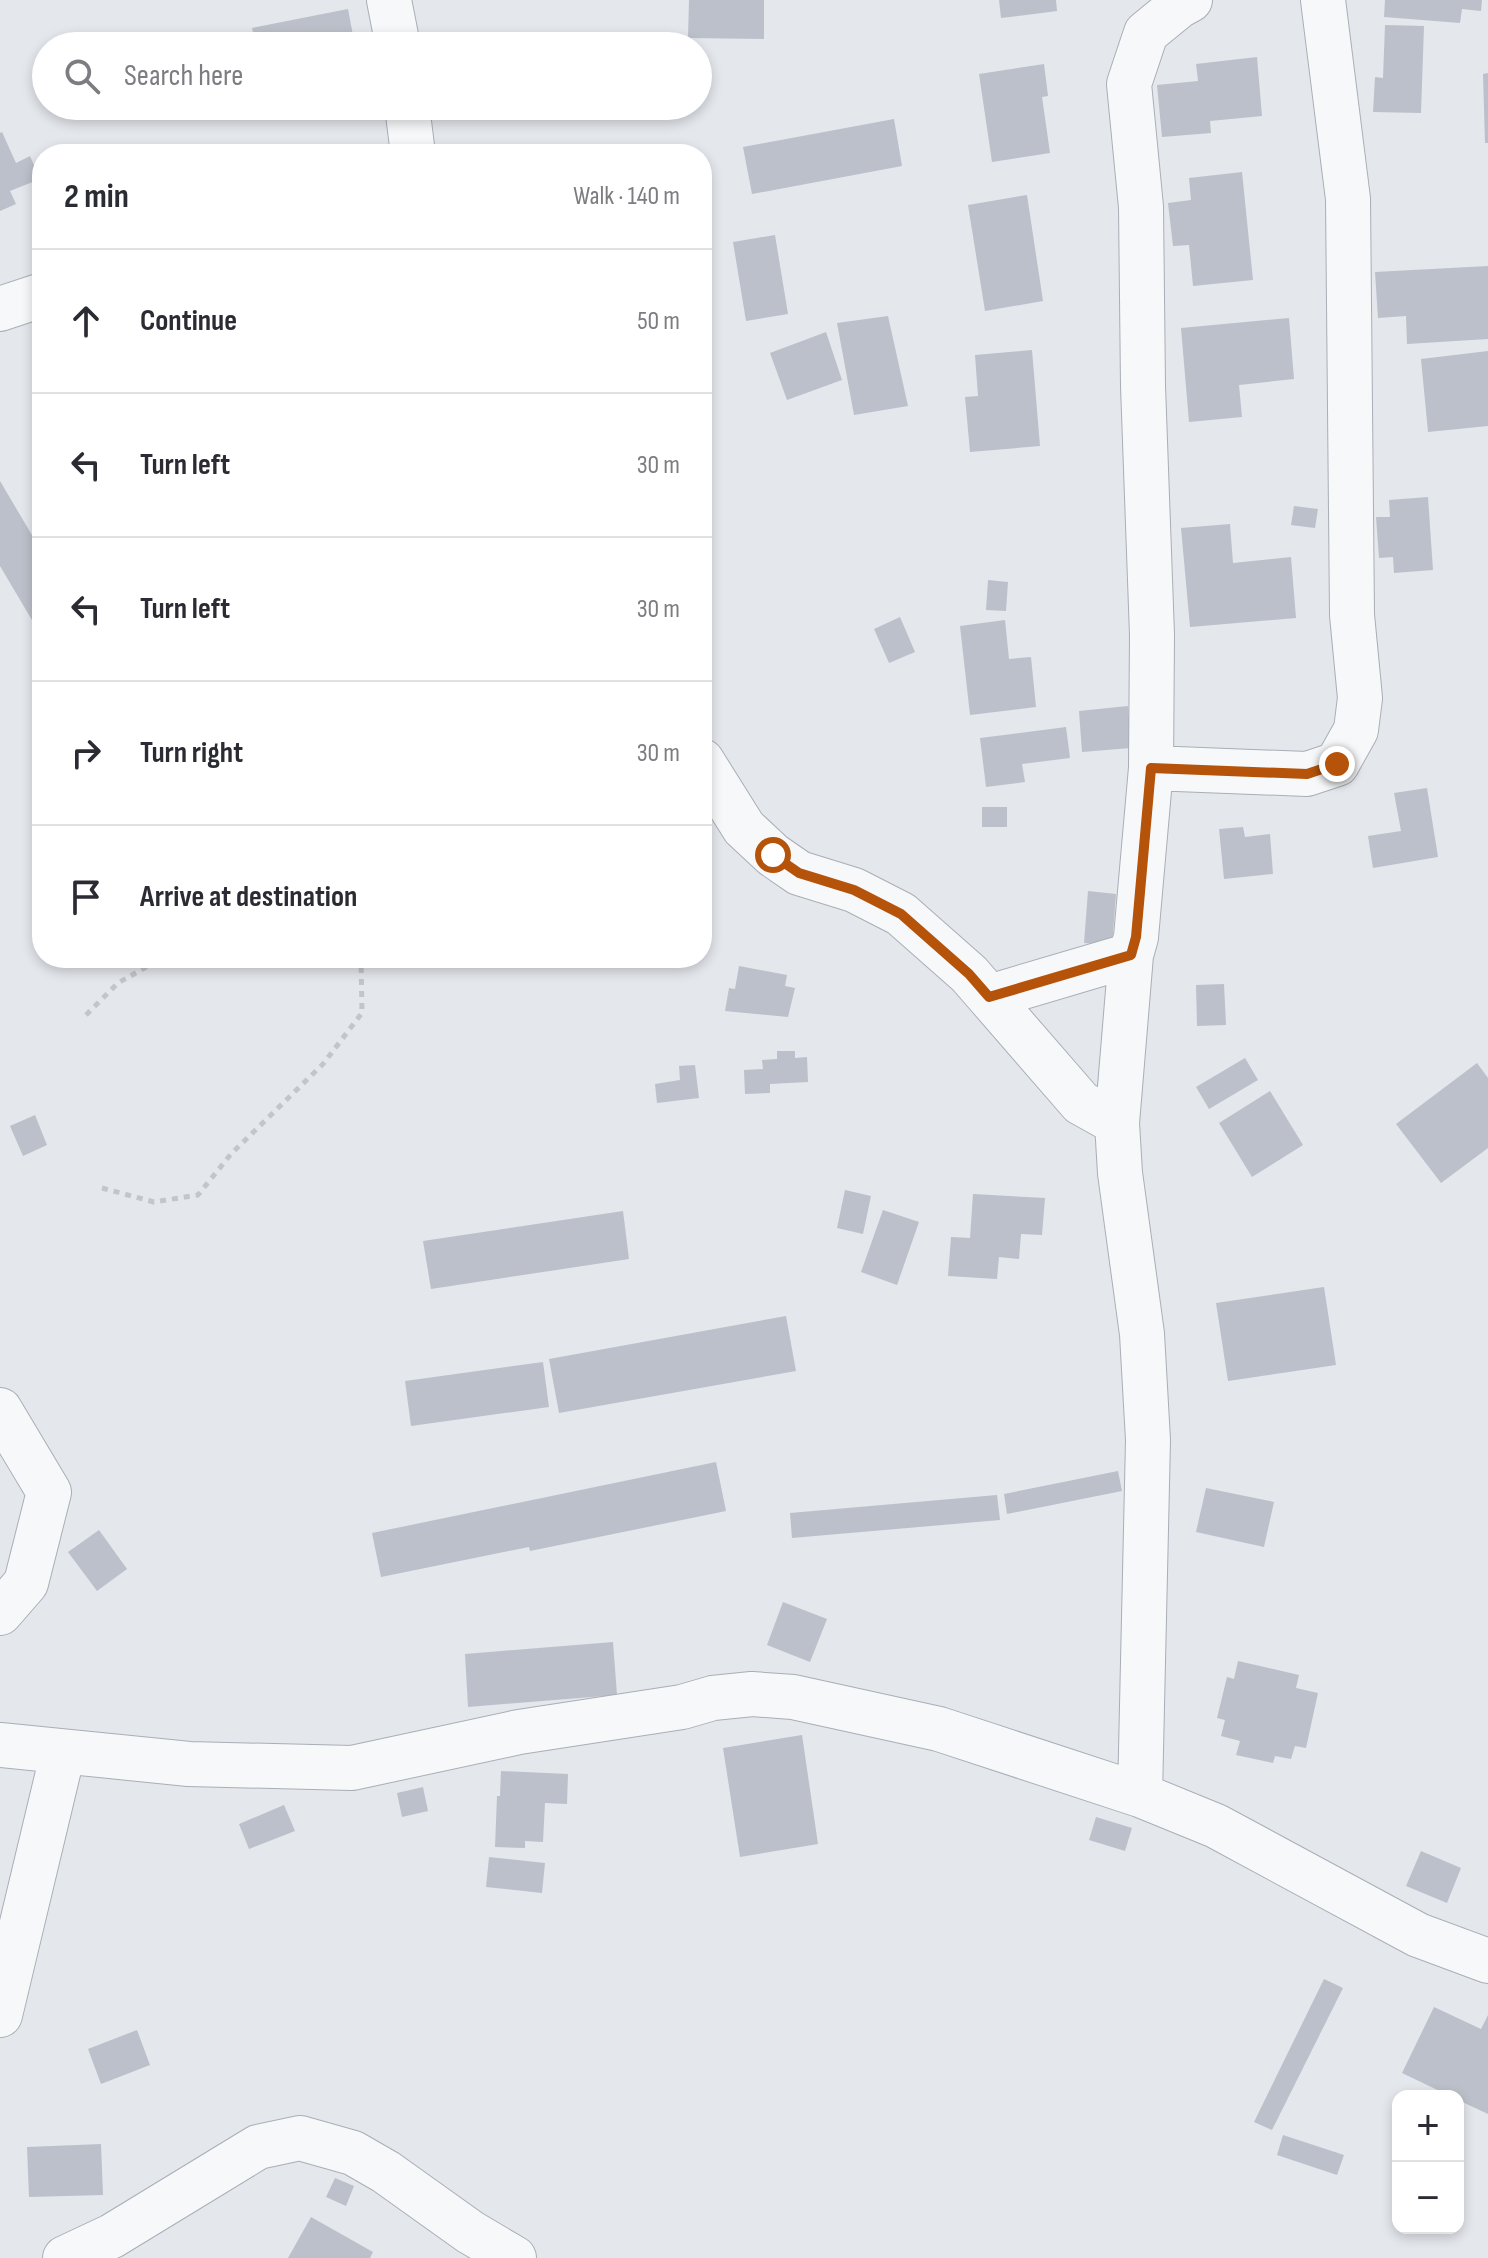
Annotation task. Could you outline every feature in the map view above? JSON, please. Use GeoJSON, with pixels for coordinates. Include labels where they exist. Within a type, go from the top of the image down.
{"type":"FeatureCollection","features":[{"type":"Feature","properties":{"kind":"street"},"geometry":{"type":"LineString","coordinates":[[389,0],[395,32]]}},
{"type":"Feature","properties":{"kind":"street"},"geometry":{"type":"LineString","coordinates":[[1140,1795],[1148,1440],[1142,1334],[1120,1173],[1117,1123],[1151,768],[1152,635],[1143,386],[1141,207],[1129,84],[1146,33],[1190,0]]}},
{"type":"Feature","properties":{"kind":"street"},"geometry":{"type":"LineString","coordinates":[[1151,768],[1307,774],[1337,764],[1356,730],[1360,698],[1352,615],[1348,199],[1323,0]]}},
{"type":"Feature","properties":{"kind":"street"},"geometry":{"type":"LineString","coordinates":[[409,120],[412,144]]}},
{"type":"Feature","properties":{"kind":"street"},"geometry":{"type":"LineString","coordinates":[[0,309],[32,298]]}},
{"type":"Feature","properties":{"kind":"street"},"geometry":{"type":"LineString","coordinates":[[712,777],[744,828],[773,855],[799,873],[854,890],[901,914],[969,974],[1081,1103],[1117,1123]]}},
{"type":"Feature","properties":{"kind":"street"},"geometry":{"type":"LineString","coordinates":[[989,997],[1131,955]]}},
{"type":"Feature","properties":{"kind":"street"},"geometry":{"type":"LineString","coordinates":[[0,1410],[49,1492],[26,1583],[0,1613]]}},
{"type":"Feature","properties":{"kind":"street"},"geometry":{"type":"LineString","coordinates":[[0,1745],[189,1764],[352,1768],[519,1732],[682,1707],[713,1698],[752,1694],[793,1697],[939,1729],[1140,1795],[1216,1826],[1418,1935],[1488,1961]]}},
{"type":"Feature","properties":{"kind":"street"},"geometry":{"type":"LineString","coordinates":[[0,2015],[63,1752]]}},
{"type":"Feature","properties":{"kind":"street"},"geometry":{"type":"LineString","coordinates":[[65,2258],[112,2236],[258,2147],[300,2138],[353,2153],[514,2258]]}},
{"type":"Feature","properties":{"kind":"path"},"geometry":{"type":"LineString","coordinates":[[86,1015],[118,983],[144,968]]}},
{"type":"Feature","properties":{"kind":"path"},"geometry":{"type":"LineString","coordinates":[[102,1188],[154,1202],[198,1195],[231,1154],[323,1064],[362,1013],[361,968]]}},
{"type":"Feature","properties":{"kind":"building"},"geometry":{"type":"Polygon","coordinates":[[[689,0],[764,0],[764,39],[712,38],[712,32],[688,32],[689,0]]]}},
{"type":"Feature","properties":{"kind":"building"},"geometry":{"type":"Polygon","coordinates":[[[999,0],[1056,0],[1057,11],[1001,18],[999,0]]]}},
{"type":"Feature","properties":{"kind":"building"},"geometry":{"type":"Polygon","coordinates":[[[1385,0],[1482,0],[1481,11],[1462,9],[1460,23],[1384,17],[1385,0]]]}},
{"type":"Feature","properties":{"kind":"building"},"geometry":{"type":"Polygon","coordinates":[[[348,9],[352,32],[253,32],[252,28],[348,9]]]}},
{"type":"Feature","properties":{"kind":"building"},"geometry":{"type":"Polygon","coordinates":[[[1385,25],[1424,26],[1421,113],[1373,112],[1375,77],[1383,78],[1385,25]]]}},
{"type":"Feature","properties":{"kind":"building"},"geometry":{"type":"Polygon","coordinates":[[[1257,57],[1262,116],[1210,121],[1211,133],[1162,137],[1157,85],[1198,81],[1196,64],[1257,57]]]}},
{"type":"Feature","properties":{"kind":"building"},"geometry":{"type":"Polygon","coordinates":[[[1044,64],[1048,96],[1042,97],[1050,153],[992,162],[979,74],[1044,64]]]}},
{"type":"Feature","properties":{"kind":"building"},"geometry":{"type":"Polygon","coordinates":[[[1488,73],[1488,143],[1485,143],[1483,74],[1488,73]]]}},
{"type":"Feature","properties":{"kind":"building"},"geometry":{"type":"Polygon","coordinates":[[[894,119],[902,166],[752,194],[743,147],[894,119]]]}},
{"type":"Feature","properties":{"kind":"building"},"geometry":{"type":"Polygon","coordinates":[[[0,133],[16,163],[30,156],[32,182],[10,191],[16,204],[0,211],[0,133]]]}},
{"type":"Feature","properties":{"kind":"building"},"geometry":{"type":"Polygon","coordinates":[[[1242,172],[1253,280],[1193,286],[1189,245],[1173,246],[1168,203],[1191,200],[1189,178],[1242,172]]]}},
{"type":"Feature","properties":{"kind":"building"},"geometry":{"type":"Polygon","coordinates":[[[1027,195],[1043,301],[985,311],[968,205],[1027,195]]]}},
{"type":"Feature","properties":{"kind":"building"},"geometry":{"type":"Polygon","coordinates":[[[775,235],[788,314],[746,321],[733,242],[775,235]]]}},
{"type":"Feature","properties":{"kind":"building"},"geometry":{"type":"Polygon","coordinates":[[[1488,266],[1488,339],[1407,344],[1406,316],[1378,318],[1375,272],[1488,266]]]}},
{"type":"Feature","properties":{"kind":"building"},"geometry":{"type":"Polygon","coordinates":[[[888,316],[908,406],[854,415],[837,323],[888,316]]]}},
{"type":"Feature","properties":{"kind":"building"},"geometry":{"type":"Polygon","coordinates":[[[1289,318],[1294,379],[1239,385],[1242,417],[1189,422],[1181,328],[1289,318]]]}},
{"type":"Feature","properties":{"kind":"building"},"geometry":{"type":"Polygon","coordinates":[[[826,332],[842,380],[787,400],[770,353],[826,332]]]}},
{"type":"Feature","properties":{"kind":"building"},"geometry":{"type":"Polygon","coordinates":[[[1032,350],[1040,446],[970,452],[965,397],[978,396],[975,355],[1032,350]]]}},
{"type":"Feature","properties":{"kind":"building"},"geometry":{"type":"Polygon","coordinates":[[[1488,351],[1488,426],[1428,432],[1421,359],[1488,351]]]}},
{"type":"Feature","properties":{"kind":"building"},"geometry":{"type":"Polygon","coordinates":[[[0,481],[32,535],[32,620],[0,566],[0,481]]]}},
{"type":"Feature","properties":{"kind":"building"},"geometry":{"type":"Polygon","coordinates":[[[1428,497],[1433,570],[1394,573],[1393,557],[1379,558],[1376,517],[1390,517],[1389,500],[1428,497]]]}},
{"type":"Feature","properties":{"kind":"building"},"geometry":{"type":"Polygon","coordinates":[[[1294,506],[1318,509],[1315,528],[1291,525],[1294,506]]]}},
{"type":"Feature","properties":{"kind":"building"},"geometry":{"type":"Polygon","coordinates":[[[1230,524],[1233,563],[1291,557],[1296,618],[1190,627],[1181,528],[1230,524]]]}},
{"type":"Feature","properties":{"kind":"building"},"geometry":{"type":"Polygon","coordinates":[[[988,580],[1008,582],[1006,611],[986,610],[988,580]]]}},
{"type":"Feature","properties":{"kind":"building"},"geometry":{"type":"Polygon","coordinates":[[[900,617],[915,652],[889,663],[874,629],[900,617]]]}},
{"type":"Feature","properties":{"kind":"building"},"geometry":{"type":"Polygon","coordinates":[[[1005,620],[1009,659],[1031,657],[1036,707],[970,715],[960,626],[1005,620]]]}},
{"type":"Feature","properties":{"kind":"building"},"geometry":{"type":"Polygon","coordinates":[[[1128,706],[1131,748],[1082,752],[1079,711],[1128,706]]]}},
{"type":"Feature","properties":{"kind":"building"},"geometry":{"type":"Polygon","coordinates":[[[1066,727],[1070,758],[1022,764],[1025,782],[986,787],[980,738],[1066,727]]]}},
{"type":"Feature","properties":{"kind":"building"},"geometry":{"type":"Polygon","coordinates":[[[1427,788],[1438,857],[1373,868],[1368,836],[1401,831],[1394,793],[1427,788]]]}},
{"type":"Feature","properties":{"kind":"building"},"geometry":{"type":"Polygon","coordinates":[[[982,807],[1007,807],[1007,827],[982,827],[982,807]]]}},
{"type":"Feature","properties":{"kind":"building"},"geometry":{"type":"Polygon","coordinates":[[[1243,827],[1245,837],[1270,834],[1273,874],[1224,879],[1219,829],[1243,827]]]}},
{"type":"Feature","properties":{"kind":"building"},"geometry":{"type":"Polygon","coordinates":[[[1088,891],[1116,894],[1112,945],[1084,943],[1088,891]]]}},
{"type":"Feature","properties":{"kind":"building"},"geometry":{"type":"Polygon","coordinates":[[[739,966],[787,975],[785,986],[795,988],[788,1017],[725,1011],[729,988],[735,989],[739,966]]]}},
{"type":"Feature","properties":{"kind":"building"},"geometry":{"type":"Polygon","coordinates":[[[1224,984],[1226,1025],[1197,1026],[1196,985],[1224,984]]]}},
{"type":"Feature","properties":{"kind":"building"},"geometry":{"type":"Polygon","coordinates":[[[777,1051],[795,1051],[795,1058],[807,1057],[808,1082],[770,1084],[770,1093],[745,1094],[744,1070],[763,1069],[762,1060],[777,1059],[777,1051]]]}},
{"type":"Feature","properties":{"kind":"building"},"geometry":{"type":"Polygon","coordinates":[[[1245,1058],[1258,1080],[1209,1109],[1196,1087],[1245,1058]]]}},
{"type":"Feature","properties":{"kind":"building"},"geometry":{"type":"Polygon","coordinates":[[[1477,1063],[1488,1078],[1488,1148],[1441,1183],[1396,1124],[1477,1063]]]}},
{"type":"Feature","properties":{"kind":"building"},"geometry":{"type":"Polygon","coordinates":[[[695,1065],[699,1098],[657,1103],[655,1084],[680,1080],[679,1066],[695,1065]]]}},
{"type":"Feature","properties":{"kind":"building"},"geometry":{"type":"Polygon","coordinates":[[[1270,1091],[1303,1145],[1252,1177],[1219,1123],[1270,1091]]]}},
{"type":"Feature","properties":{"kind":"building"},"geometry":{"type":"Polygon","coordinates":[[[35,1115],[47,1145],[23,1156],[10,1126],[35,1115]]]}},
{"type":"Feature","properties":{"kind":"building"},"geometry":{"type":"Polygon","coordinates":[[[845,1190],[871,1196],[863,1234],[837,1228],[845,1190]]]}},
{"type":"Feature","properties":{"kind":"building"},"geometry":{"type":"Polygon","coordinates":[[[973,1194],[1045,1198],[1042,1235],[1021,1234],[1019,1259],[999,1257],[997,1279],[948,1276],[951,1237],[970,1238],[973,1194]]]}},
{"type":"Feature","properties":{"kind":"building"},"geometry":{"type":"Polygon","coordinates":[[[883,1210],[919,1222],[897,1285],[861,1272],[883,1210]]]}},
{"type":"Feature","properties":{"kind":"building"},"geometry":{"type":"Polygon","coordinates":[[[623,1211],[629,1259],[431,1289],[423,1241],[623,1211]]]}},
{"type":"Feature","properties":{"kind":"building"},"geometry":{"type":"Polygon","coordinates":[[[1324,1287],[1336,1365],[1228,1381],[1216,1303],[1324,1287]]]}},
{"type":"Feature","properties":{"kind":"building"},"geometry":{"type":"Polygon","coordinates":[[[786,1316],[796,1371],[559,1413],[549,1359],[786,1316]]]}},
{"type":"Feature","properties":{"kind":"building"},"geometry":{"type":"Polygon","coordinates":[[[543,1362],[549,1407],[411,1426],[405,1381],[543,1362]]]}},
{"type":"Feature","properties":{"kind":"building"},"geometry":{"type":"Polygon","coordinates":[[[716,1462],[726,1511],[530,1551],[529,1547],[381,1577],[372,1533],[716,1462]]]}},
{"type":"Feature","properties":{"kind":"building"},"geometry":{"type":"Polygon","coordinates":[[[1118,1471],[1122,1491],[1007,1514],[1004,1494],[1118,1471]]]}},
{"type":"Feature","properties":{"kind":"building"},"geometry":{"type":"Polygon","coordinates":[[[1206,1488],[1274,1502],[1264,1547],[1196,1532],[1206,1488]]]}},
{"type":"Feature","properties":{"kind":"building"},"geometry":{"type":"Polygon","coordinates":[[[997,1495],[1000,1520],[792,1538],[790,1513],[997,1495]]]}},
{"type":"Feature","properties":{"kind":"building"},"geometry":{"type":"Polygon","coordinates":[[[99,1530],[127,1569],[97,1591],[68,1552],[99,1530]]]}},
{"type":"Feature","properties":{"kind":"building"},"geometry":{"type":"Polygon","coordinates":[[[783,1602],[827,1619],[810,1662],[767,1645],[783,1602]]]}},
{"type":"Feature","properties":{"kind":"building"},"geometry":{"type":"Polygon","coordinates":[[[613,1642],[617,1695],[468,1707],[465,1654],[613,1642]]]}},
{"type":"Feature","properties":{"kind":"building"},"geometry":{"type":"Polygon","coordinates":[[[1238,1661],[1299,1675],[1296,1688],[1318,1693],[1306,1748],[1295,1746],[1291,1759],[1275,1756],[1273,1763],[1236,1755],[1240,1741],[1221,1736],[1225,1720],[1217,1718],[1227,1677],[1234,1679],[1238,1661]]]}},
{"type":"Feature","properties":{"kind":"building"},"geometry":{"type":"Polygon","coordinates":[[[802,1735],[818,1844],[740,1857],[723,1748],[802,1735]]]}},
{"type":"Feature","properties":{"kind":"building"},"geometry":{"type":"Polygon","coordinates":[[[501,1771],[568,1774],[567,1804],[545,1803],[543,1842],[525,1841],[525,1848],[495,1847],[501,1771]]]}},
{"type":"Feature","properties":{"kind":"building"},"geometry":{"type":"Polygon","coordinates":[[[423,1787],[428,1811],[402,1817],[397,1793],[423,1787]]]}},
{"type":"Feature","properties":{"kind":"building"},"geometry":{"type":"Polygon","coordinates":[[[284,1805],[295,1831],[249,1849],[239,1824],[284,1805]]]}},
{"type":"Feature","properties":{"kind":"building"},"geometry":{"type":"Polygon","coordinates":[[[1096,1817],[1132,1828],[1125,1851],[1089,1840],[1096,1817]]]}},
{"type":"Feature","properties":{"kind":"building"},"geometry":{"type":"Polygon","coordinates":[[[1421,1851],[1461,1868],[1447,1903],[1406,1886],[1421,1851]]]}},
{"type":"Feature","properties":{"kind":"building"},"geometry":{"type":"Polygon","coordinates":[[[489,1857],[545,1863],[542,1893],[486,1887],[489,1857]]]}},
{"type":"Feature","properties":{"kind":"building"},"geometry":{"type":"Polygon","coordinates":[[[1324,1979],[1343,1988],[1272,2130],[1254,2122],[1324,1979]]]}},
{"type":"Feature","properties":{"kind":"building"},"geometry":{"type":"Polygon","coordinates":[[[1434,2007],[1481,2029],[1488,2015],[1488,2114],[1464,2103],[1464,2090],[1437,2090],[1402,2073],[1434,2007]]]}},
{"type":"Feature","properties":{"kind":"building"},"geometry":{"type":"Polygon","coordinates":[[[137,2030],[150,2065],[101,2084],[88,2049],[137,2030]]]}},
{"type":"Feature","properties":{"kind":"building"},"geometry":{"type":"Polygon","coordinates":[[[1283,2135],[1344,2155],[1337,2175],[1277,2155],[1283,2135]]]}},
{"type":"Feature","properties":{"kind":"building"},"geometry":{"type":"Polygon","coordinates":[[[101,2144],[103,2195],[29,2197],[27,2147],[101,2144]]]}},
{"type":"Feature","properties":{"kind":"building"},"geometry":{"type":"Polygon","coordinates":[[[335,2178],[354,2186],[346,2206],[326,2197],[335,2178]]]}},
{"type":"Feature","properties":{"kind":"building"},"geometry":{"type":"Polygon","coordinates":[[[311,2217],[373,2252],[370,2258],[288,2258],[311,2217]]]}},
{"type":"Feature","properties":{"kind":"route"},"geometry":{"type":"LineString","coordinates":[[773,855],[799,873],[854,890],[901,914],[969,974],[989,997],[1131,955],[1136,937],[1151,768],[1307,774],[1337,764]]}}]}
